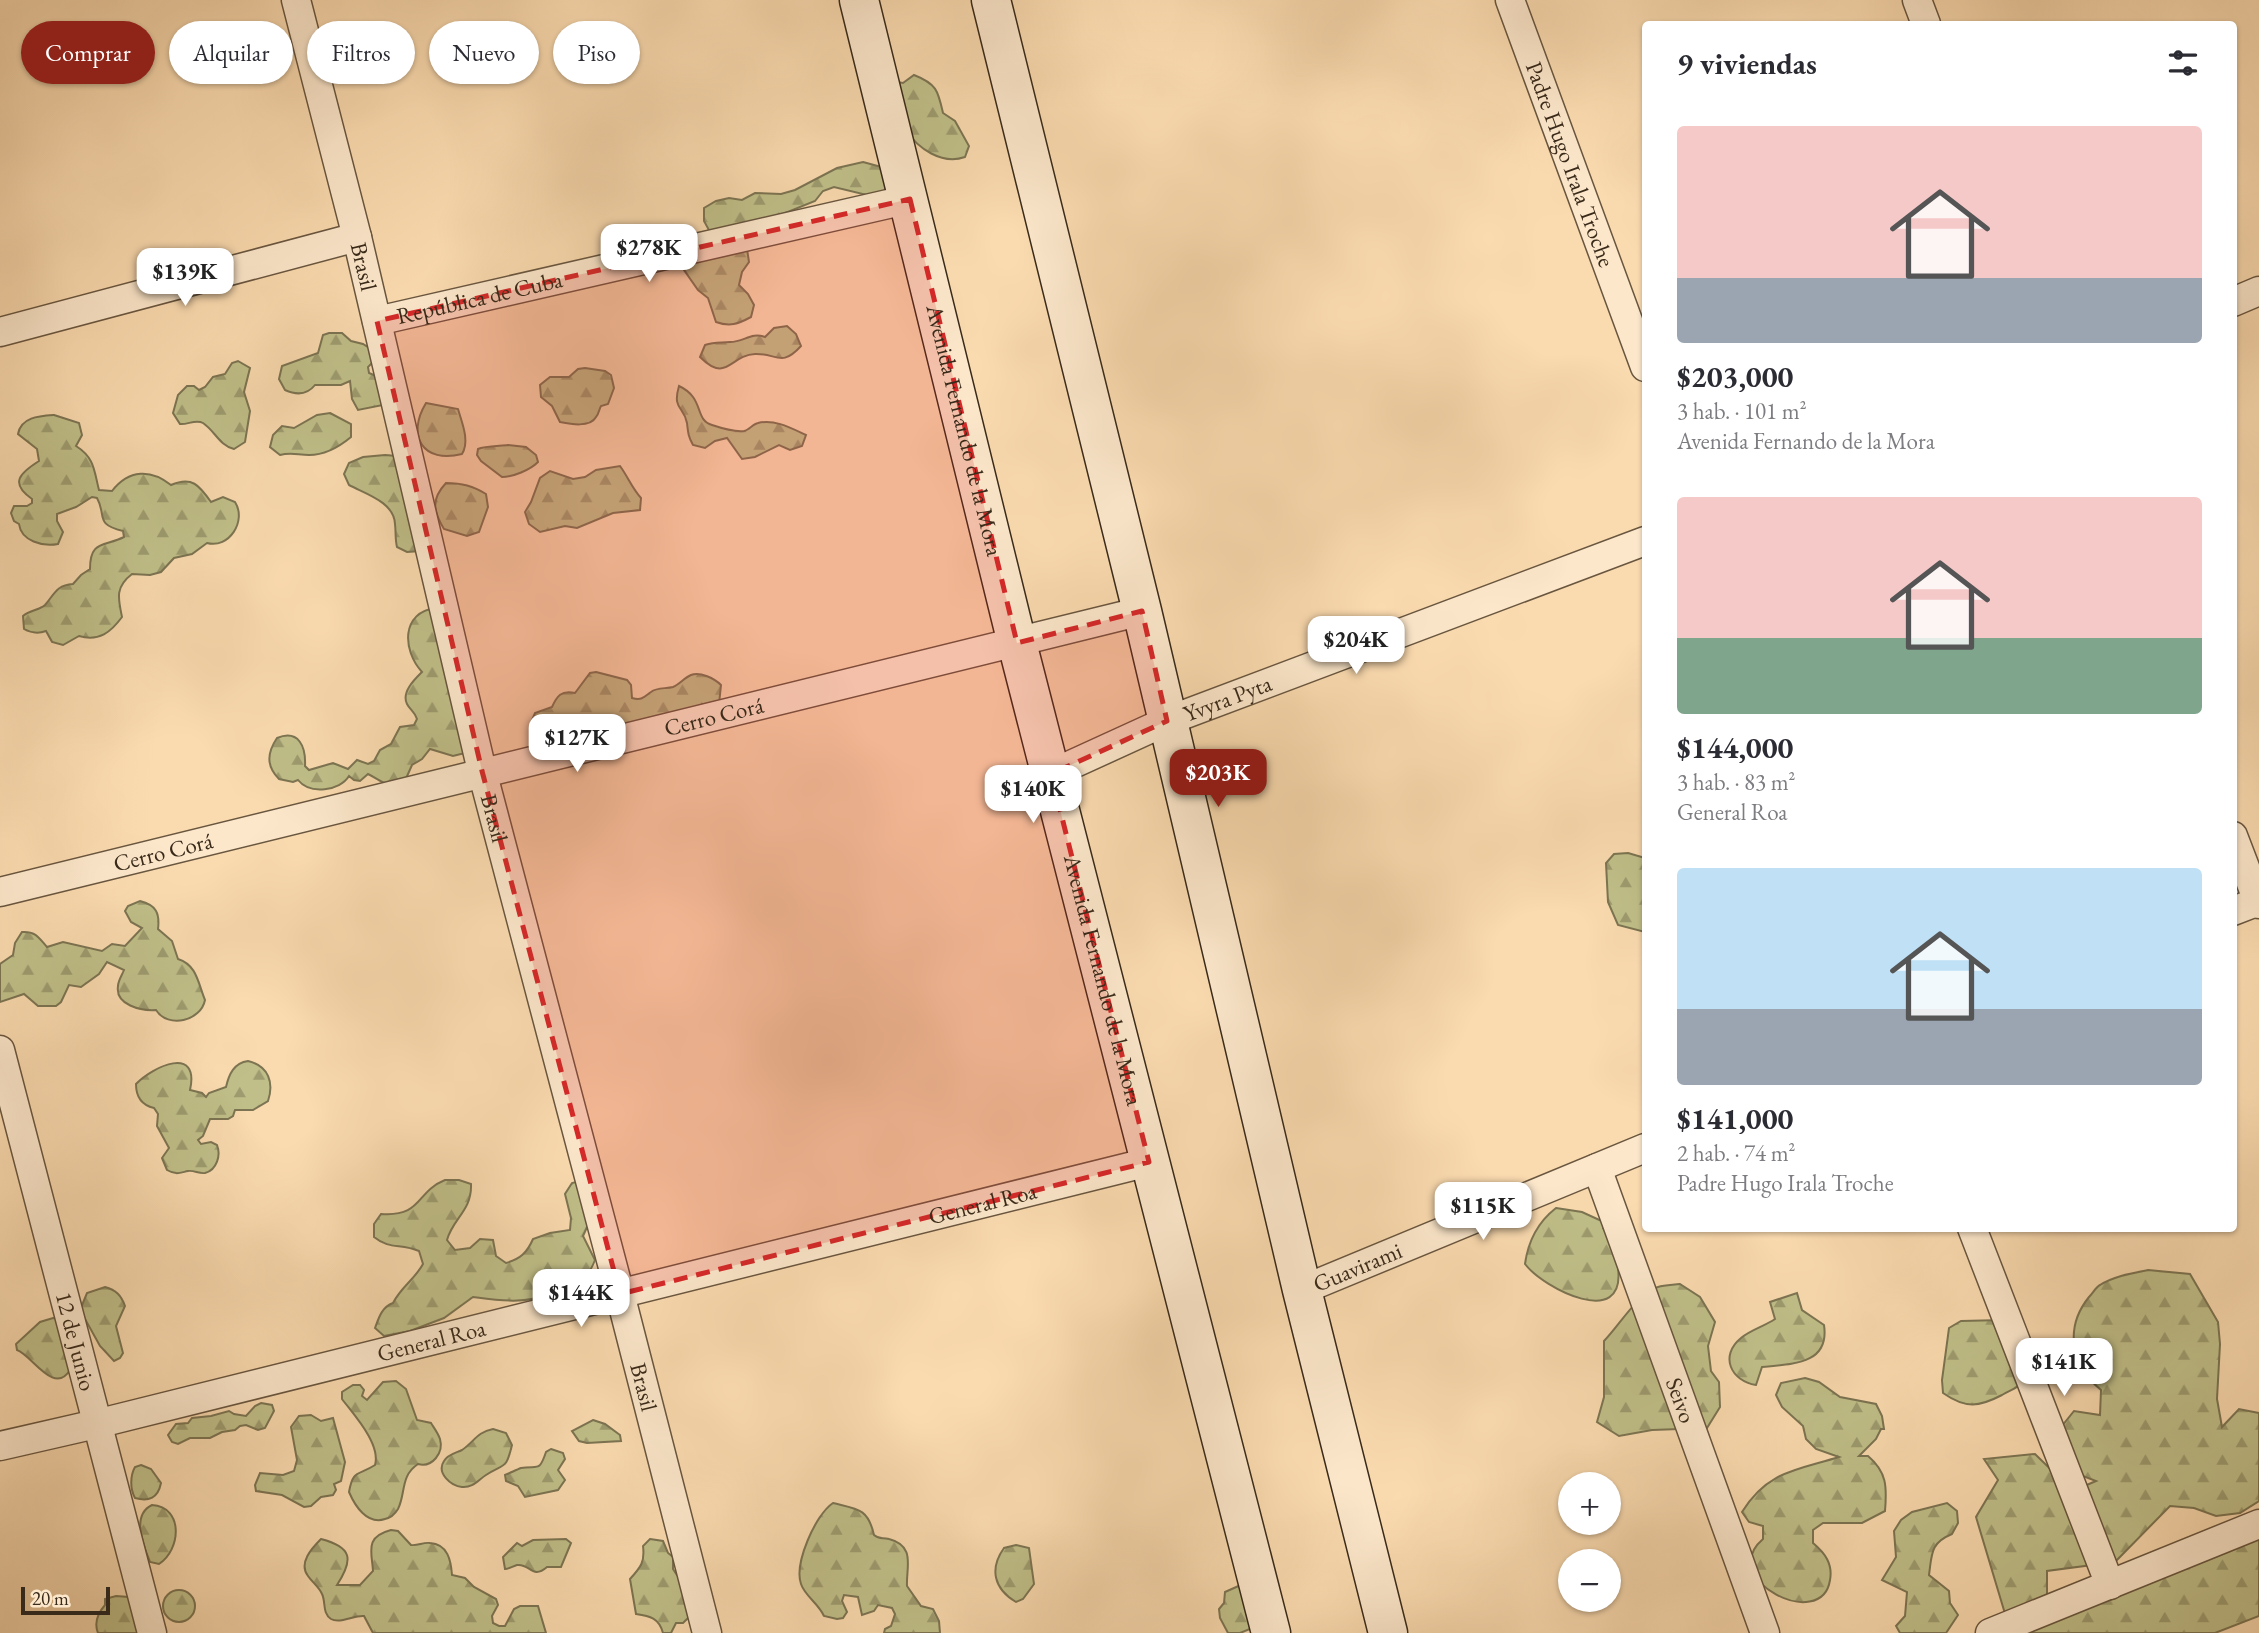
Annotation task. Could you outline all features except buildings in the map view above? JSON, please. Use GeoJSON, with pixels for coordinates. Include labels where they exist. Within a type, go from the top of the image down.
{"type":"FeatureCollection","features":[{"type":"Feature","properties":{"kind":"main road","name":"Avenida Fernando de la Mora"},"geometry":{"type":"LineString","coordinates":[[859,0],[1017,643],[1272,1633]]}},
{"type":"Feature","properties":{"kind":"main road"},"geometry":{"type":"LineString","coordinates":[[991,0],[1142,611],[1302,1290],[1388,1633]]}},
{"type":"Feature","properties":{"kind":"street","name":"Brasil"},"geometry":{"type":"LineString","coordinates":[[296,0],[357,237],[482,771],[707,1633]]}},
{"type":"Feature","properties":{"kind":"street","name":"Padre Hugo Irala Troche"},"geometry":{"type":"LineString","coordinates":[[1510,0],[1642,359]]}},
{"type":"Feature","properties":{"kind":"street"},"geometry":{"type":"LineString","coordinates":[[1917,0],[1925,21]]}},
{"type":"Feature","properties":{"kind":"street","name":"República de Cuba"},"geometry":{"type":"LineString","coordinates":[[377,321],[910,199]]}},
{"type":"Feature","properties":{"kind":"street"},"geometry":{"type":"LineString","coordinates":[[0,332],[357,237]]}},
{"type":"Feature","properties":{"kind":"street"},"geometry":{"type":"LineString","coordinates":[[2237,300],[2259,291]]}},
{"type":"Feature","properties":{"kind":"street","name":"Yvyra Pyta"},"geometry":{"type":"LineString","coordinates":[[1051,774],[1167,722],[1642,542]]}},
{"type":"Feature","properties":{"kind":"street","name":"Cerro Corá"},"geometry":{"type":"LineString","coordinates":[[0,891],[1142,611]]}},
{"type":"Feature","properties":{"kind":"street"},"geometry":{"type":"LineString","coordinates":[[2237,850],[2252,904]]}},
{"type":"Feature","properties":{"kind":"street","name":"12 de Junio"},"geometry":{"type":"LineString","coordinates":[[0,1050],[152,1633]]}},
{"type":"Feature","properties":{"kind":"street","name":"Guavirami"},"geometry":{"type":"LineString","coordinates":[[1302,1290],[1642,1149]]}},
{"type":"Feature","properties":{"kind":"street","name":"General Roa"},"geometry":{"type":"LineString","coordinates":[[0,1446],[1149,1162]]}},
{"type":"Feature","properties":{"kind":"street","name":"Seivo"},"geometry":{"type":"LineString","coordinates":[[1597,1168],[1765,1633]]}},
{"type":"Feature","properties":{"kind":"street"},"geometry":{"type":"LineString","coordinates":[[1974,1232],[2110,1584]]}},
{"type":"Feature","properties":{"kind":"street"},"geometry":{"type":"LineString","coordinates":[[1990,1633],[2259,1524]]}},
{"type":"Feature","properties":{"kind":"highlighted area"},"geometry":{"type":"Polygon","coordinates":[[[910,199],[1017,643],[1142,611],[1167,721],[1051,774],[1149,1162],[620,1294],[482,771],[377,321],[910,199]]]}},
{"type":"Feature","properties":{"kind":"green space"},"geometry":{"type":"Polygon","coordinates":[[[914,75],[932,85],[940,99],[943,113],[955,121],[969,146],[965,157],[948,159],[931,154],[905,129],[892,81],[903,83],[914,75]]]}},
{"type":"Feature","properties":{"kind":"green space"},"geometry":{"type":"Polygon","coordinates":[[[863,162],[889,169],[892,182],[883,192],[871,196],[834,187],[823,191],[815,201],[758,224],[710,232],[704,221],[704,208],[716,201],[729,198],[742,200],[755,193],[781,194],[795,190],[837,168],[863,162]]]}},
{"type":"Feature","properties":{"kind":"green space"},"geometry":{"type":"Polygon","coordinates":[[[747,249],[749,262],[742,272],[739,285],[754,305],[751,317],[734,324],[716,322],[708,298],[698,290],[684,270],[687,257],[747,249]]]}},
{"type":"Feature","properties":{"kind":"green space"},"geometry":{"type":"Polygon","coordinates":[[[787,326],[796,334],[801,346],[783,358],[755,354],[723,368],[716,368],[700,357],[705,345],[735,342],[756,336],[765,337],[774,328],[787,326]]]}},
{"type":"Feature","properties":{"kind":"green space"},"geometry":{"type":"Polygon","coordinates":[[[342,333],[351,341],[374,351],[373,362],[368,367],[369,373],[381,378],[383,405],[358,410],[352,399],[350,381],[341,385],[315,385],[301,393],[285,390],[279,379],[282,366],[318,353],[323,335],[342,333]]]}},
{"type":"Feature","properties":{"kind":"green space"},"geometry":{"type":"Polygon","coordinates":[[[238,361],[250,368],[244,392],[250,411],[245,442],[234,449],[203,423],[180,424],[173,413],[178,395],[187,386],[194,386],[199,390],[213,377],[225,374],[232,363],[238,361]]]}},
{"type":"Feature","properties":{"kind":"green space"},"geometry":{"type":"Polygon","coordinates":[[[578,369],[605,371],[611,375],[614,388],[608,404],[601,406],[597,416],[589,423],[560,422],[552,406],[541,397],[540,385],[550,377],[569,377],[578,369]]]}},
{"type":"Feature","properties":{"kind":"green space"},"geometry":{"type":"Polygon","coordinates":[[[679,386],[693,396],[703,418],[712,425],[740,431],[758,423],[777,423],[806,435],[802,446],[790,450],[779,445],[755,457],[742,459],[727,438],[715,441],[705,448],[693,445],[686,418],[677,400],[679,386]]]}},
{"type":"Feature","properties":{"kind":"green space"},"geometry":{"type":"Polygon","coordinates":[[[426,403],[458,409],[465,438],[462,454],[437,455],[422,445],[418,426],[426,403]]]}},
{"type":"Feature","properties":{"kind":"green space"},"geometry":{"type":"Polygon","coordinates":[[[330,413],[351,424],[351,437],[336,447],[315,455],[280,455],[270,447],[273,435],[282,426],[294,428],[317,415],[330,413]]]}},
{"type":"Feature","properties":{"kind":"green space"},"geometry":{"type":"Polygon","coordinates":[[[54,415],[79,423],[82,435],[76,446],[90,460],[99,490],[112,491],[126,479],[140,474],[156,476],[171,485],[190,482],[199,487],[211,502],[223,497],[235,502],[239,517],[234,532],[222,542],[207,543],[192,554],[174,558],[161,572],[150,575],[132,574],[120,588],[122,617],[113,627],[98,637],[79,636],[63,645],[52,642],[46,631],[35,633],[24,629],[23,616],[43,607],[59,588],[73,584],[90,569],[95,549],[124,537],[123,531],[105,522],[97,498],[92,497],[57,514],[57,521],[63,532],[58,544],[46,545],[28,539],[19,524],[14,521],[11,513],[14,506],[27,506],[32,503],[32,499],[21,488],[20,478],[39,461],[37,449],[18,434],[20,428],[32,418],[54,415]]]}},
{"type":"Feature","properties":{"kind":"green space"},"geometry":{"type":"Polygon","coordinates":[[[508,445],[526,447],[536,455],[538,462],[531,468],[502,477],[477,455],[478,449],[481,448],[508,445]]]}},
{"type":"Feature","properties":{"kind":"green space"},"geometry":{"type":"Polygon","coordinates":[[[397,456],[420,551],[407,552],[397,547],[395,524],[390,510],[378,500],[349,485],[344,474],[349,463],[363,457],[397,456]]]}},
{"type":"Feature","properties":{"kind":"green space"},"geometry":{"type":"Polygon","coordinates":[[[620,466],[641,498],[640,510],[613,513],[577,528],[565,526],[540,532],[529,524],[525,512],[540,478],[550,471],[573,479],[585,477],[596,470],[620,466]]]}},
{"type":"Feature","properties":{"kind":"green space"},"geometry":{"type":"Polygon","coordinates":[[[446,483],[467,486],[486,494],[488,507],[479,532],[467,536],[444,529],[435,505],[438,494],[446,483]]]}},
{"type":"Feature","properties":{"kind":"green space"},"geometry":{"type":"Polygon","coordinates":[[[436,608],[465,753],[453,756],[430,749],[422,759],[412,765],[404,783],[397,784],[384,783],[368,774],[360,781],[349,776],[339,785],[325,789],[310,788],[298,780],[293,782],[279,779],[269,759],[277,738],[291,736],[300,742],[305,766],[309,770],[333,763],[348,769],[357,760],[368,764],[374,761],[380,750],[391,744],[400,727],[414,725],[417,719],[407,704],[406,695],[422,672],[411,653],[408,633],[416,617],[436,608]]]}},
{"type":"Feature","properties":{"kind":"green space"},"geometry":{"type":"Polygon","coordinates":[[[590,673],[627,680],[631,685],[632,698],[638,699],[653,690],[673,687],[691,675],[703,675],[721,685],[719,704],[610,733],[592,730],[556,739],[533,730],[530,725],[535,713],[552,707],[563,693],[575,693],[590,673]]]}},
{"type":"Feature","properties":{"kind":"green space"},"geometry":{"type":"Polygon","coordinates":[[[1628,853],[1642,857],[1642,931],[1618,925],[1608,902],[1606,863],[1614,854],[1628,853]]]}},
{"type":"Feature","properties":{"kind":"green space"},"geometry":{"type":"Polygon","coordinates":[[[140,901],[156,910],[158,929],[172,941],[178,959],[196,975],[205,1000],[197,1013],[176,1021],[161,1016],[156,1010],[130,1006],[118,993],[124,970],[107,962],[99,974],[81,987],[69,985],[61,1002],[56,1006],[38,1006],[24,994],[0,1002],[0,964],[13,955],[15,943],[22,932],[34,934],[47,947],[63,942],[102,951],[112,944],[125,946],[142,928],[131,922],[125,911],[128,906],[140,901]]]}},
{"type":"Feature","properties":{"kind":"green space"},"geometry":{"type":"Polygon","coordinates":[[[248,1061],[261,1067],[268,1076],[268,1101],[253,1110],[235,1110],[233,1116],[228,1119],[210,1119],[203,1136],[198,1140],[201,1144],[211,1142],[217,1145],[217,1162],[212,1169],[203,1173],[173,1173],[167,1170],[162,1158],[169,1148],[157,1126],[158,1114],[140,1099],[136,1084],[163,1066],[182,1064],[188,1068],[191,1076],[190,1090],[206,1097],[209,1093],[226,1087],[233,1070],[248,1061]]]}},
{"type":"Feature","properties":{"kind":"green space"},"geometry":{"type":"Polygon","coordinates":[[[445,1180],[459,1180],[471,1184],[469,1201],[447,1240],[455,1250],[470,1248],[480,1239],[493,1240],[496,1256],[506,1263],[522,1255],[533,1239],[570,1230],[571,1218],[565,1194],[572,1183],[584,1180],[588,1225],[583,1236],[595,1260],[589,1272],[582,1278],[560,1284],[549,1293],[531,1299],[511,1301],[473,1297],[444,1318],[410,1331],[384,1336],[375,1328],[381,1313],[393,1303],[423,1264],[419,1251],[385,1244],[374,1237],[374,1224],[381,1214],[395,1214],[412,1208],[435,1185],[445,1180]]]}},
{"type":"Feature","properties":{"kind":"green space"},"geometry":{"type":"Polygon","coordinates":[[[1556,1208],[1582,1212],[1606,1223],[1603,1228],[1613,1247],[1618,1268],[1617,1287],[1610,1297],[1597,1301],[1565,1293],[1535,1274],[1525,1264],[1535,1233],[1556,1208]]]}},
{"type":"Feature","properties":{"kind":"green space"},"geometry":{"type":"Polygon","coordinates":[[[2148,1270],[2190,1274],[2218,1322],[2220,1344],[2217,1399],[2222,1427],[2239,1409],[2259,1413],[2259,1501],[2240,1513],[2216,1516],[2194,1508],[2170,1506],[2115,1562],[2047,1571],[2047,1598],[2259,1513],[2259,1616],[2215,1633],[1981,1633],[2006,1617],[1976,1517],[1998,1480],[1984,1459],[2035,1454],[2073,1491],[2096,1481],[2075,1473],[2058,1431],[2074,1411],[2100,1415],[2101,1390],[2077,1358],[2074,1346],[2076,1321],[2081,1309],[2099,1286],[2117,1277],[2148,1270]]]}},
{"type":"Feature","properties":{"kind":"green space"},"geometry":{"type":"Polygon","coordinates":[[[1680,1284],[1700,1297],[1715,1322],[1708,1346],[1711,1371],[1719,1382],[1720,1407],[1707,1428],[1652,1430],[1619,1436],[1597,1422],[1604,1397],[1604,1341],[1651,1290],[1680,1284]]]}},
{"type":"Feature","properties":{"kind":"green space"},"geometry":{"type":"Polygon","coordinates":[[[105,1287],[118,1294],[125,1306],[116,1326],[123,1353],[114,1361],[100,1346],[80,1310],[87,1293],[105,1287]]]}},
{"type":"Feature","properties":{"kind":"green space"},"geometry":{"type":"Polygon","coordinates":[[[1797,1293],[1802,1310],[1824,1325],[1821,1348],[1806,1360],[1762,1367],[1756,1385],[1747,1383],[1734,1373],[1731,1367],[1729,1360],[1734,1345],[1745,1335],[1775,1319],[1770,1302],[1797,1293]]]}},
{"type":"Feature","properties":{"kind":"green space"},"geometry":{"type":"Polygon","coordinates":[[[59,1319],[70,1370],[64,1377],[57,1379],[43,1372],[17,1350],[16,1344],[40,1322],[59,1319]]]}},
{"type":"Feature","properties":{"kind":"green space"},"geometry":{"type":"Polygon","coordinates":[[[2003,1320],[2025,1379],[1994,1399],[1979,1404],[1959,1402],[1943,1393],[1942,1380],[1949,1328],[1961,1321],[2003,1320]]]}},
{"type":"Feature","properties":{"kind":"green space"},"geometry":{"type":"Polygon","coordinates":[[[1805,1378],[1819,1382],[1840,1397],[1876,1404],[1884,1429],[1881,1429],[1876,1439],[1859,1456],[1868,1456],[1879,1468],[1886,1495],[1885,1511],[1862,1523],[1823,1523],[1813,1530],[1813,1543],[1827,1559],[1831,1574],[1823,1595],[1810,1602],[1793,1601],[1761,1584],[1753,1570],[1752,1554],[1763,1539],[1763,1526],[1749,1522],[1742,1512],[1752,1498],[1773,1480],[1796,1469],[1839,1457],[1816,1449],[1806,1439],[1803,1426],[1782,1407],[1776,1395],[1781,1383],[1805,1378]]]}},
{"type":"Feature","properties":{"kind":"green space"},"geometry":{"type":"Polygon","coordinates":[[[396,1381],[406,1389],[417,1420],[431,1423],[441,1444],[432,1462],[418,1464],[408,1474],[395,1513],[379,1520],[362,1513],[349,1492],[355,1476],[375,1465],[376,1457],[365,1430],[342,1399],[342,1392],[353,1385],[360,1385],[364,1390],[362,1396],[367,1400],[383,1382],[396,1381]]]}},
{"type":"Feature","properties":{"kind":"green space"},"geometry":{"type":"Polygon","coordinates":[[[261,1403],[272,1405],[274,1411],[265,1428],[258,1430],[246,1425],[240,1426],[210,1438],[190,1438],[178,1444],[172,1442],[168,1435],[176,1424],[188,1423],[192,1418],[229,1411],[246,1416],[261,1403]]]}},
{"type":"Feature","properties":{"kind":"green space"},"geometry":{"type":"Polygon","coordinates":[[[311,1415],[321,1421],[333,1418],[345,1462],[341,1481],[334,1484],[336,1490],[333,1495],[321,1497],[311,1506],[304,1507],[282,1495],[256,1491],[255,1485],[260,1473],[283,1475],[294,1471],[297,1460],[291,1427],[299,1416],[311,1415]]]}},
{"type":"Feature","properties":{"kind":"green space"},"geometry":{"type":"Polygon","coordinates":[[[593,1420],[605,1424],[620,1435],[621,1441],[579,1441],[572,1431],[593,1420]]]}},
{"type":"Feature","properties":{"kind":"green space"},"geometry":{"type":"Polygon","coordinates":[[[493,1429],[506,1433],[512,1445],[506,1462],[469,1486],[458,1486],[449,1481],[442,1470],[446,1459],[462,1450],[483,1432],[493,1429]]]}},
{"type":"Feature","properties":{"kind":"green space"},"geometry":{"type":"Polygon","coordinates":[[[551,1449],[563,1453],[565,1459],[558,1470],[565,1480],[558,1490],[525,1497],[518,1486],[506,1481],[505,1475],[542,1463],[546,1452],[551,1449]]]}},
{"type":"Feature","properties":{"kind":"green space"},"geometry":{"type":"Polygon","coordinates":[[[141,1465],[151,1469],[161,1483],[158,1492],[149,1499],[135,1498],[132,1491],[133,1471],[141,1465]]]}},
{"type":"Feature","properties":{"kind":"green space"},"geometry":{"type":"Polygon","coordinates":[[[833,1503],[860,1511],[868,1519],[874,1535],[897,1542],[903,1547],[908,1558],[907,1586],[921,1606],[933,1609],[939,1621],[940,1633],[884,1633],[885,1629],[891,1626],[895,1614],[892,1608],[878,1605],[874,1611],[862,1615],[858,1597],[844,1595],[842,1601],[847,1612],[843,1618],[824,1616],[803,1588],[800,1575],[803,1553],[813,1529],[833,1503]]]}},
{"type":"Feature","properties":{"kind":"green space"},"geometry":{"type":"Polygon","coordinates":[[[1947,1503],[1957,1511],[1958,1523],[1952,1534],[1936,1545],[1929,1575],[1949,1591],[1950,1603],[1958,1615],[1946,1633],[1900,1633],[1896,1626],[1905,1616],[1907,1592],[1882,1580],[1896,1557],[1894,1531],[1901,1520],[1912,1512],[1947,1503]]]}},
{"type":"Feature","properties":{"kind":"green space"},"geometry":{"type":"Polygon","coordinates":[[[152,1505],[170,1513],[176,1530],[172,1549],[159,1564],[150,1562],[140,1531],[142,1516],[152,1505]]]}},
{"type":"Feature","properties":{"kind":"green space"},"geometry":{"type":"Polygon","coordinates":[[[398,1531],[411,1545],[427,1543],[441,1546],[449,1559],[452,1575],[465,1578],[474,1587],[496,1599],[498,1605],[492,1616],[493,1623],[505,1626],[514,1609],[520,1606],[538,1606],[546,1633],[373,1633],[364,1616],[331,1619],[326,1614],[321,1591],[305,1571],[305,1561],[310,1551],[321,1539],[339,1546],[347,1555],[348,1561],[337,1585],[360,1585],[373,1571],[373,1541],[382,1533],[398,1531]]]}},
{"type":"Feature","properties":{"kind":"green space"},"geometry":{"type":"Polygon","coordinates":[[[566,1539],[571,1543],[561,1567],[547,1567],[538,1572],[521,1565],[505,1569],[503,1557],[517,1543],[522,1546],[533,1540],[566,1539]]]}},
{"type":"Feature","properties":{"kind":"green space"},"geometry":{"type":"Polygon","coordinates":[[[650,1539],[663,1541],[668,1553],[673,1557],[673,1569],[677,1575],[690,1578],[692,1614],[683,1623],[676,1623],[671,1633],[663,1633],[653,1619],[636,1614],[630,1579],[641,1564],[643,1546],[650,1539]]]}},
{"type":"Feature","properties":{"kind":"green space"},"geometry":{"type":"Polygon","coordinates":[[[1016,1545],[1029,1548],[1034,1584],[1023,1599],[1016,1602],[1003,1591],[995,1571],[1004,1548],[1016,1545]]]}},
{"type":"Feature","properties":{"kind":"green space"},"geometry":{"type":"Polygon","coordinates":[[[1243,1584],[1255,1627],[1240,1633],[1228,1633],[1220,1618],[1219,1609],[1224,1603],[1225,1592],[1243,1584]]]}},
{"type":"Feature","properties":{"kind":"green space"},"geometry":{"type":"Polygon","coordinates":[[[179,1590],[191,1594],[195,1606],[191,1618],[179,1622],[167,1618],[163,1606],[167,1594],[179,1590]]]}},
{"type":"Feature","properties":{"kind":"green space"},"geometry":{"type":"Polygon","coordinates":[[[129,1597],[143,1633],[98,1633],[97,1622],[105,1599],[129,1597]]]}}]}
